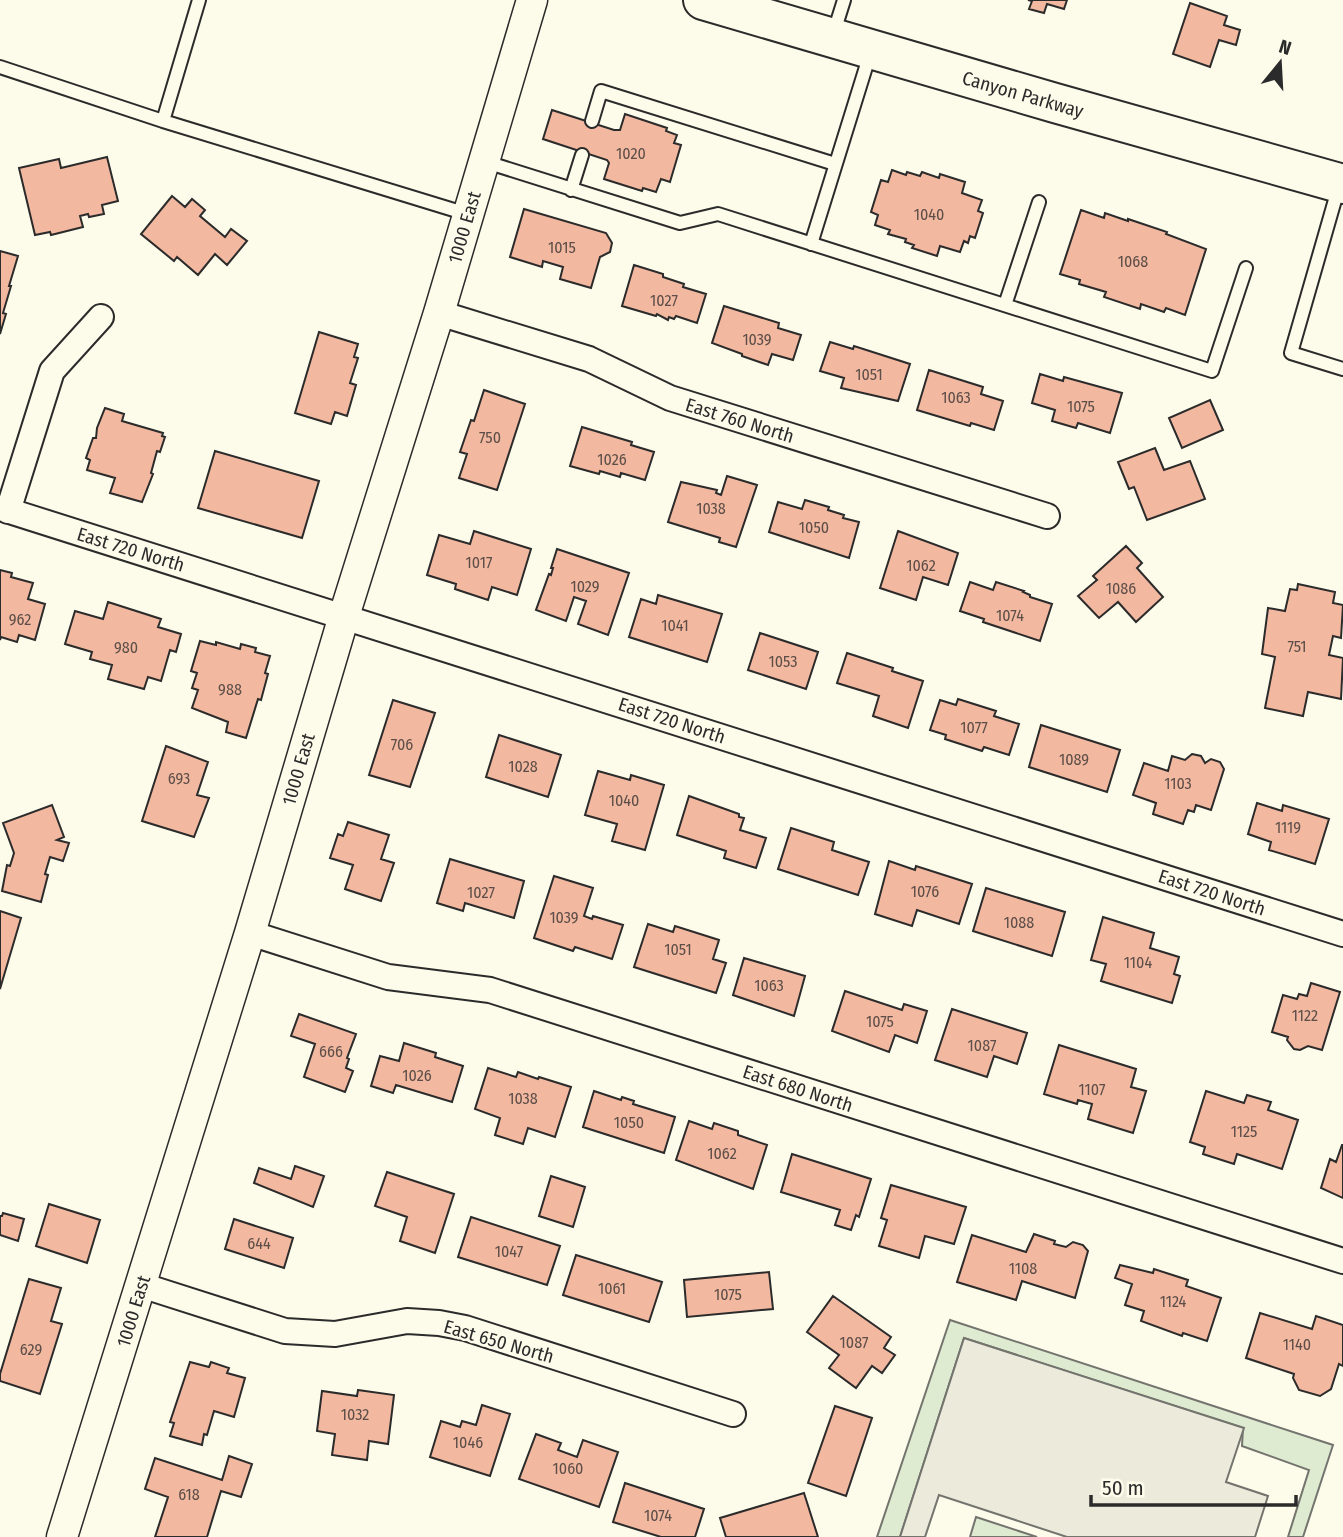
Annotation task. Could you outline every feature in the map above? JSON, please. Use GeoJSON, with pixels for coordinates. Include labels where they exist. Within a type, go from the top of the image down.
{"type":"FeatureCollection","features":[{"type":"Feature","properties":{"kind":"highway","name":"Canyon Parkway"},"geometry":{"type":"LineString","coordinates":[[703,0],[1342,183]]}},
{"type":"Feature","properties":{"kind":"street","name":"1000 East"},"geometry":{"type":"LineString","coordinates":[[62,1537],[250,933],[532,0]]}},
{"type":"Feature","properties":{"kind":"street","name":"East 760 North"},"geometry":{"type":"LineString","coordinates":[[439,313],[589,359],[670,398],[1046,516]]}},
{"type":"Feature","properties":{"kind":"street"},"geometry":{"type":"LineString","coordinates":[[4,509],[52,371],[102,317]]}},
{"type":"Feature","properties":{"kind":"street","name":"East 720 North"},"geometry":{"type":"LineString","coordinates":[[4,509],[1343,933]]}},
{"type":"Feature","properties":{"kind":"street","name":"East 680 North"},"geometry":{"type":"LineString","coordinates":[[250,933],[388,977],[490,990],[1343,1261]]}},
{"type":"Feature","properties":{"kind":"street","name":"East 650 North"},"geometry":{"type":"LineString","coordinates":[[141,1285],[296,1332],[335,1334],[407,1321],[465,1328],[733,1414]]}},
{"type":"Feature","properties":{"kind":"lane"},"geometry":{"type":"LineString","coordinates":[[163,121],[199,0]]}},
{"type":"Feature","properties":{"kind":"lane"},"geometry":{"type":"LineString","coordinates":[[832,38],[844,0]]}},
{"type":"Feature","properties":{"kind":"lane"},"geometry":{"type":"LineString","coordinates":[[811,244],[871,50]]}},
{"type":"Feature","properties":{"kind":"lane"},"geometry":{"type":"LineString","coordinates":[[0,67],[163,121],[467,214]]}},
{"type":"Feature","properties":{"kind":"lane"},"geometry":{"type":"LineString","coordinates":[[592,121],[601,91],[835,164]]}},
{"type":"Feature","properties":{"kind":"lane"},"geometry":{"type":"LineString","coordinates":[[571,190],[582,155]]}},
{"type":"Feature","properties":{"kind":"lane"},"geometry":{"type":"LineString","coordinates":[[482,161],[680,223],[718,214],[1212,371],[1246,268]]}},
{"type":"Feature","properties":{"kind":"lane"},"geometry":{"type":"LineString","coordinates":[[1342,183],[1291,353],[1343,369]]}},
{"type":"Feature","properties":{"kind":"lane"},"geometry":{"type":"LineString","coordinates":[[1005,306],[1039,202]]}},
{"type":"Feature","properties":{"kind":"green space"},"geometry":{"type":"Polygon","coordinates":[[[950,1320],[1333,1445],[1303,1537],[1288,1537],[1309,1470],[1242,1446],[1243,1428],[964,1338],[900,1537],[877,1537],[950,1320]]]}},
{"type":"Feature","properties":{"kind":"green space"},"geometry":{"type":"Polygon","coordinates":[[[976,1517],[1037,1537],[970,1537],[976,1517]]]}},
{"type":"Feature","properties":{"kind":"shaded area"},"geometry":{"type":"Polygon","coordinates":[[[964,1338],[1244,1428],[1226,1482],[1268,1496],[1255,1537],[1067,1537],[939,1495],[925,1537],[900,1537],[964,1338]]]}},
{"type":"Feature","properties":{"kind":"building"},"geometry":{"type":"Polygon","coordinates":[[[1028,0],[1067,0],[1064,9],[1047,4],[1044,13],[1029,9],[1032,1],[1028,0]]]}},
{"type":"Feature","properties":{"kind":"building"},"geometry":{"type":"Polygon","coordinates":[[[1190,3],[1227,16],[1224,25],[1240,30],[1236,45],[1219,40],[1210,67],[1173,54],[1190,3]]]}},
{"type":"Feature","properties":{"kind":"building"},"geometry":{"type":"Polygon","coordinates":[[[552,110],[614,130],[620,130],[625,114],[667,128],[666,131],[677,135],[674,143],[681,145],[670,182],[661,179],[656,192],[643,188],[642,191],[604,179],[609,163],[607,160],[543,139],[552,110]]]}},
{"type":"Feature","properties":{"kind":"building"},"geometry":{"type":"Polygon","coordinates":[[[107,157],[118,201],[102,205],[104,214],[80,216],[83,227],[51,235],[50,232],[35,235],[19,168],[59,159],[61,168],[107,157]]]}},
{"type":"Feature","properties":{"kind":"building"},"geometry":{"type":"Polygon","coordinates":[[[892,170],[920,176],[922,172],[939,178],[940,174],[965,182],[962,193],[982,200],[978,211],[983,213],[975,238],[970,236],[968,243],[964,241],[960,252],[940,246],[937,256],[912,248],[914,245],[905,242],[906,239],[888,234],[890,230],[875,225],[878,215],[871,212],[881,180],[888,182],[892,170]]]}},
{"type":"Feature","properties":{"kind":"building"},"geometry":{"type":"Polygon","coordinates":[[[172,196],[185,207],[192,199],[205,210],[200,216],[225,237],[231,229],[247,241],[227,265],[215,254],[198,275],[177,257],[174,261],[141,234],[172,196]]]}},
{"type":"Feature","properties":{"kind":"building"},"geometry":{"type":"Polygon","coordinates":[[[524,209],[606,233],[612,243],[610,252],[600,257],[591,288],[560,279],[563,267],[543,261],[542,267],[510,257],[524,209]]]}},
{"type":"Feature","properties":{"kind":"building"},"geometry":{"type":"Polygon","coordinates":[[[1081,210],[1104,218],[1105,213],[1128,219],[1206,249],[1185,315],[1166,308],[1164,312],[1141,304],[1140,309],[1104,297],[1106,292],[1079,284],[1080,280],[1060,274],[1081,210]]]}},
{"type":"Feature","properties":{"kind":"building"},"geometry":{"type":"Polygon","coordinates":[[[0,251],[18,256],[0,334],[0,251]]]}},
{"type":"Feature","properties":{"kind":"building"},"geometry":{"type":"Polygon","coordinates":[[[634,265],[663,274],[663,277],[684,284],[683,287],[706,294],[697,323],[676,316],[674,319],[669,317],[668,320],[657,314],[656,316],[622,306],[634,265]]]}},
{"type":"Feature","properties":{"kind":"building"},"geometry":{"type":"Polygon","coordinates":[[[724,306],[779,323],[778,328],[801,335],[793,360],[772,354],[768,365],[712,343],[724,306]]]}},
{"type":"Feature","properties":{"kind":"building"},"geometry":{"type":"Polygon","coordinates":[[[319,332],[358,344],[354,357],[358,358],[350,383],[356,385],[347,416],[335,412],[331,424],[295,413],[319,332]]]}},
{"type":"Feature","properties":{"kind":"building"},"geometry":{"type":"Polygon","coordinates":[[[830,342],[853,349],[854,346],[910,364],[898,401],[841,388],[844,378],[820,371],[830,342]]]}},
{"type":"Feature","properties":{"kind":"building"},"geometry":{"type":"Polygon","coordinates":[[[929,370],[983,387],[981,394],[1003,401],[994,430],[971,423],[970,426],[917,410],[929,370]]]}},
{"type":"Feature","properties":{"kind":"building"},"geometry":{"type":"Polygon","coordinates":[[[1040,374],[1063,381],[1064,377],[1122,393],[1110,433],[1078,423],[1076,428],[1052,421],[1055,410],[1032,403],[1040,374]]]}},
{"type":"Feature","properties":{"kind":"building"},"geometry":{"type":"Polygon","coordinates":[[[484,390],[525,404],[497,490],[459,478],[467,454],[460,452],[484,390]]]}},
{"type":"Feature","properties":{"kind":"building"},"geometry":{"type":"Polygon","coordinates":[[[1210,400],[1223,430],[1182,448],[1169,418],[1210,400]]]}},
{"type":"Feature","properties":{"kind":"building"},"geometry":{"type":"Polygon","coordinates":[[[105,408],[124,414],[122,421],[163,433],[162,436],[165,437],[160,452],[157,451],[151,473],[153,474],[142,502],[110,493],[115,478],[87,470],[90,460],[86,458],[93,438],[96,438],[105,408]]]}},
{"type":"Feature","properties":{"kind":"building"},"geometry":{"type":"Polygon","coordinates":[[[582,427],[632,442],[631,445],[654,452],[645,480],[621,473],[620,477],[600,471],[599,474],[570,466],[582,427]]]}},
{"type":"Feature","properties":{"kind":"building"},"geometry":{"type":"Polygon","coordinates":[[[1155,448],[1164,470],[1190,461],[1205,499],[1147,520],[1134,487],[1129,489],[1118,462],[1155,448]]]}},
{"type":"Feature","properties":{"kind":"building"},"geometry":{"type":"Polygon","coordinates":[[[215,451],[319,481],[302,538],[198,508],[215,451]]]}},
{"type":"Feature","properties":{"kind":"building"},"geometry":{"type":"Polygon","coordinates":[[[727,476],[757,485],[736,547],[719,542],[720,538],[668,522],[681,482],[717,490],[716,493],[721,495],[727,476]]]}},
{"type":"Feature","properties":{"kind":"building"},"geometry":{"type":"Polygon","coordinates":[[[805,500],[829,507],[828,510],[844,515],[843,518],[859,522],[849,558],[769,532],[778,502],[802,509],[805,500]]]}},
{"type":"Feature","properties":{"kind":"building"},"geometry":{"type":"Polygon","coordinates":[[[474,531],[531,549],[517,595],[492,587],[488,600],[455,589],[456,584],[427,575],[439,535],[470,544],[474,531]]]}},
{"type":"Feature","properties":{"kind":"building"},"geometry":{"type":"Polygon","coordinates":[[[898,531],[958,553],[948,585],[923,577],[916,600],[880,588],[898,531]]]}},
{"type":"Feature","properties":{"kind":"building"},"geometry":{"type":"Polygon","coordinates":[[[1126,546],[1142,563],[1137,568],[1163,597],[1136,622],[1118,602],[1099,618],[1078,596],[1097,580],[1093,576],[1126,546]]]}},
{"type":"Feature","properties":{"kind":"building"},"geometry":{"type":"Polygon","coordinates":[[[557,549],[629,573],[608,635],[578,624],[586,601],[574,597],[566,621],[536,610],[549,574],[551,575],[557,549]]]}},
{"type":"Feature","properties":{"kind":"building"},"geometry":{"type":"Polygon","coordinates":[[[0,570],[12,573],[11,577],[33,583],[28,599],[45,604],[35,640],[19,635],[17,642],[1,637],[0,640],[0,570]]]}},
{"type":"Feature","properties":{"kind":"building"},"geometry":{"type":"Polygon","coordinates":[[[970,582],[993,590],[996,582],[1052,604],[1040,641],[983,622],[984,619],[960,611],[970,582]]]}},
{"type":"Feature","properties":{"kind":"building"},"geometry":{"type":"Polygon","coordinates":[[[1298,584],[1335,592],[1333,603],[1343,605],[1341,638],[1333,636],[1329,655],[1343,658],[1341,699],[1308,692],[1303,716],[1265,708],[1275,657],[1262,654],[1268,608],[1285,611],[1290,589],[1297,590],[1298,584]]]}},
{"type":"Feature","properties":{"kind":"building"},"geometry":{"type":"Polygon","coordinates":[[[658,595],[722,614],[707,662],[629,637],[641,599],[656,604],[658,595]]]}},
{"type":"Feature","properties":{"kind":"building"},"geometry":{"type":"Polygon","coordinates":[[[108,602],[161,619],[158,627],[181,634],[176,652],[170,650],[161,681],[148,677],[144,689],[108,679],[112,665],[90,659],[92,652],[65,644],[75,611],[103,619],[108,602]]]}},
{"type":"Feature","properties":{"kind":"building"},"geometry":{"type":"Polygon","coordinates":[[[760,633],[818,652],[806,689],[748,670],[760,633]]]}},
{"type":"Feature","properties":{"kind":"building"},"geometry":{"type":"Polygon","coordinates":[[[200,641],[216,645],[216,642],[240,649],[241,644],[270,656],[261,700],[258,699],[246,738],[226,732],[228,722],[192,708],[198,690],[192,688],[197,673],[191,671],[200,641]]]}},
{"type":"Feature","properties":{"kind":"building"},"geometry":{"type":"Polygon","coordinates":[[[847,653],[923,681],[908,728],[873,716],[879,696],[837,683],[847,653]]]}},
{"type":"Feature","properties":{"kind":"building"},"geometry":{"type":"Polygon","coordinates":[[[958,699],[996,711],[994,716],[1019,724],[1009,755],[984,747],[982,751],[945,739],[946,735],[930,730],[940,700],[956,705],[958,699]]]}},
{"type":"Feature","properties":{"kind":"building"},"geometry":{"type":"Polygon","coordinates":[[[393,700],[435,713],[410,787],[369,775],[393,700]]]}},
{"type":"Feature","properties":{"kind":"building"},"geometry":{"type":"Polygon","coordinates":[[[1041,725],[1120,750],[1107,792],[1029,767],[1041,725]]]}},
{"type":"Feature","properties":{"kind":"building"},"geometry":{"type":"Polygon","coordinates":[[[499,735],[561,755],[548,797],[486,777],[499,735]]]}},
{"type":"Feature","properties":{"kind":"building"},"geometry":{"type":"Polygon","coordinates":[[[166,746],[208,762],[197,795],[209,798],[194,837],[142,821],[166,746]]]}},
{"type":"Feature","properties":{"kind":"building"},"geometry":{"type":"Polygon","coordinates":[[[1192,754],[1201,756],[1205,763],[1211,759],[1220,762],[1224,769],[1211,810],[1196,805],[1194,812],[1188,810],[1183,824],[1153,814],[1156,803],[1133,795],[1144,763],[1168,771],[1172,756],[1185,760],[1192,754]]]}},
{"type":"Feature","properties":{"kind":"building"},"geometry":{"type":"Polygon","coordinates":[[[598,771],[630,780],[631,775],[664,785],[645,850],[612,841],[617,824],[585,815],[598,771]]]}},
{"type":"Feature","properties":{"kind":"building"},"geometry":{"type":"Polygon","coordinates":[[[689,796],[739,814],[739,817],[744,818],[740,830],[766,838],[756,868],[724,858],[726,851],[677,835],[689,796]]]}},
{"type":"Feature","properties":{"kind":"building"},"geometry":{"type":"Polygon","coordinates":[[[1257,803],[1282,811],[1283,805],[1329,819],[1315,864],[1269,850],[1271,842],[1248,834],[1257,803]]]}},
{"type":"Feature","properties":{"kind":"building"},"geometry":{"type":"Polygon","coordinates":[[[52,805],[64,837],[57,840],[69,843],[63,861],[50,857],[41,902],[2,891],[7,865],[10,866],[14,853],[3,823],[52,805]]]}},
{"type":"Feature","properties":{"kind":"building"},"geometry":{"type":"Polygon","coordinates":[[[348,822],[389,835],[381,859],[394,863],[381,901],[345,889],[353,865],[330,858],[338,834],[343,836],[348,822]]]}},
{"type":"Feature","properties":{"kind":"building"},"geometry":{"type":"Polygon","coordinates":[[[791,828],[834,842],[832,850],[869,862],[858,895],[778,869],[791,828]]]}},
{"type":"Feature","properties":{"kind":"building"},"geometry":{"type":"Polygon","coordinates":[[[450,859],[524,881],[514,918],[465,903],[463,911],[437,903],[450,859]]]}},
{"type":"Feature","properties":{"kind":"building"},"geometry":{"type":"Polygon","coordinates":[[[889,861],[915,870],[916,866],[972,884],[959,924],[917,910],[912,926],[875,914],[889,861]]]}},
{"type":"Feature","properties":{"kind":"building"},"geometry":{"type":"Polygon","coordinates":[[[554,876],[593,888],[584,916],[623,925],[612,959],[575,947],[573,951],[534,938],[554,876]]]}},
{"type":"Feature","properties":{"kind":"building"},"geometry":{"type":"Polygon","coordinates":[[[986,888],[1065,912],[1052,956],[973,931],[986,888]]]}},
{"type":"Feature","properties":{"kind":"building"},"geometry":{"type":"Polygon","coordinates":[[[0,911],[21,918],[0,989],[0,911]]]}},
{"type":"Feature","properties":{"kind":"building"},"geometry":{"type":"Polygon","coordinates":[[[1103,917],[1154,933],[1150,948],[1179,957],[1174,974],[1180,976],[1172,1003],[1101,981],[1106,964],[1091,960],[1103,917]]]}},
{"type":"Feature","properties":{"kind":"building"},"geometry":{"type":"Polygon","coordinates":[[[648,924],[673,932],[675,926],[719,940],[713,959],[726,963],[716,993],[634,967],[648,924]]]}},
{"type":"Feature","properties":{"kind":"building"},"geometry":{"type":"Polygon","coordinates":[[[744,958],[805,976],[794,1016],[733,995],[744,958]]]}},
{"type":"Feature","properties":{"kind":"building"},"geometry":{"type":"Polygon","coordinates":[[[1311,983],[1340,992],[1322,1050],[1308,1046],[1300,1050],[1294,1049],[1287,1040],[1288,1037],[1272,1032],[1283,995],[1297,999],[1299,994],[1307,996],[1311,983]]]}},
{"type":"Feature","properties":{"kind":"building"},"geometry":{"type":"Polygon","coordinates":[[[845,991],[902,1010],[904,1004],[927,1011],[917,1043],[895,1035],[889,1052],[832,1031],[845,991]]]}},
{"type":"Feature","properties":{"kind":"building"},"geometry":{"type":"Polygon","coordinates":[[[952,1009],[1027,1033],[1017,1064],[994,1056],[987,1077],[935,1060],[952,1009]]]}},
{"type":"Feature","properties":{"kind":"building"},"geometry":{"type":"Polygon","coordinates":[[[299,1014],[356,1034],[347,1058],[346,1068],[353,1071],[345,1092],[304,1077],[315,1044],[291,1036],[299,1014]]]}},
{"type":"Feature","properties":{"kind":"building"},"geometry":{"type":"Polygon","coordinates":[[[404,1043],[436,1053],[435,1057],[463,1066],[452,1102],[396,1085],[393,1093],[371,1086],[380,1056],[399,1061],[404,1043]]]}},
{"type":"Feature","properties":{"kind":"building"},"geometry":{"type":"Polygon","coordinates":[[[1059,1045],[1136,1069],[1131,1087],[1146,1091],[1133,1133],[1088,1119],[1092,1104],[1078,1100],[1077,1104],[1044,1094],[1059,1045]]]}},
{"type":"Feature","properties":{"kind":"building"},"geometry":{"type":"Polygon","coordinates":[[[488,1068],[516,1077],[518,1072],[571,1087],[555,1137],[528,1128],[523,1144],[495,1135],[500,1118],[475,1109],[488,1068]]]}},
{"type":"Feature","properties":{"kind":"building"},"geometry":{"type":"Polygon","coordinates":[[[594,1091],[621,1100],[622,1097],[634,1101],[633,1104],[675,1117],[664,1153],[583,1127],[594,1091]]]}},
{"type":"Feature","properties":{"kind":"building"},"geometry":{"type":"Polygon","coordinates":[[[1206,1091],[1244,1103],[1247,1095],[1271,1102],[1268,1110],[1298,1120],[1282,1169],[1237,1154],[1234,1164],[1203,1154],[1205,1147],[1190,1142],[1206,1091]]]}},
{"type":"Feature","properties":{"kind":"building"},"geometry":{"type":"Polygon","coordinates":[[[689,1121],[712,1129],[714,1123],[767,1145],[753,1189],[676,1160],[689,1121]]]}},
{"type":"Feature","properties":{"kind":"building"},"geometry":{"type":"Polygon","coordinates":[[[1342,1145],[1343,1198],[1321,1188],[1330,1159],[1336,1162],[1342,1145]]]}},
{"type":"Feature","properties":{"kind":"building"},"geometry":{"type":"Polygon","coordinates":[[[792,1154],[871,1179],[859,1217],[856,1215],[851,1230],[835,1225],[840,1210],[781,1192],[792,1154]]]}},
{"type":"Feature","properties":{"kind":"building"},"geometry":{"type":"Polygon","coordinates":[[[295,1166],[324,1176],[313,1207],[254,1183],[259,1168],[291,1179],[295,1166]]]}},
{"type":"Feature","properties":{"kind":"building"},"geometry":{"type":"Polygon","coordinates":[[[387,1172],[454,1194],[435,1253],[400,1241],[407,1217],[375,1206],[387,1172]]]}},
{"type":"Feature","properties":{"kind":"building"},"geometry":{"type":"Polygon","coordinates":[[[551,1176],[585,1187],[573,1227],[539,1216],[551,1176]]]}},
{"type":"Feature","properties":{"kind":"building"},"geometry":{"type":"Polygon","coordinates":[[[891,1185],[966,1207],[954,1244],[925,1236],[919,1258],[879,1246],[887,1220],[881,1218],[891,1185]]]}},
{"type":"Feature","properties":{"kind":"building"},"geometry":{"type":"Polygon","coordinates":[[[49,1204],[100,1220],[87,1263],[36,1246],[49,1204]]]}},
{"type":"Feature","properties":{"kind":"building"},"geometry":{"type":"Polygon","coordinates":[[[3,1213],[24,1219],[18,1241],[0,1235],[0,1216],[3,1213]]]}},
{"type":"Feature","properties":{"kind":"building"},"geometry":{"type":"Polygon","coordinates":[[[471,1217],[560,1246],[547,1285],[458,1257],[471,1217]]]}},
{"type":"Feature","properties":{"kind":"building"},"geometry":{"type":"Polygon","coordinates":[[[234,1219],[293,1238],[284,1268],[225,1249],[234,1219]]]}},
{"type":"Feature","properties":{"kind":"building"},"geometry":{"type":"Polygon","coordinates":[[[1034,1234],[1066,1247],[1073,1242],[1083,1245],[1088,1251],[1075,1298],[1022,1281],[1016,1300],[957,1282],[972,1235],[1026,1252],[1034,1234]]]}},
{"type":"Feature","properties":{"kind":"building"},"geometry":{"type":"Polygon","coordinates":[[[576,1255],[662,1282],[649,1322],[563,1295],[576,1255]]]}},
{"type":"Feature","properties":{"kind":"building"},"geometry":{"type":"Polygon","coordinates":[[[1120,1265],[1153,1273],[1154,1269],[1188,1280],[1186,1286],[1221,1298],[1207,1341],[1183,1333],[1182,1336],[1141,1321],[1144,1311],[1125,1305],[1132,1284],[1115,1278],[1120,1265]]]}},
{"type":"Feature","properties":{"kind":"building"},"geometry":{"type":"Polygon","coordinates":[[[769,1272],[773,1309],[687,1317],[684,1280],[769,1272]]]}},
{"type":"Feature","properties":{"kind":"building"},"geometry":{"type":"Polygon","coordinates":[[[29,1279],[61,1288],[51,1321],[62,1324],[40,1394],[0,1381],[29,1279]]]}},
{"type":"Feature","properties":{"kind":"building"},"geometry":{"type":"Polygon","coordinates":[[[833,1296],[891,1337],[884,1348],[895,1355],[882,1373],[872,1366],[856,1388],[829,1368],[839,1355],[807,1332],[833,1296]]]}},
{"type":"Feature","properties":{"kind":"building"},"geometry":{"type":"Polygon","coordinates":[[[1260,1313],[1312,1329],[1316,1316],[1343,1325],[1343,1366],[1339,1364],[1331,1389],[1320,1396],[1299,1390],[1293,1378],[1294,1374],[1246,1358],[1260,1313]]]}},
{"type":"Feature","properties":{"kind":"building"},"geometry":{"type":"Polygon","coordinates":[[[190,1362],[209,1367],[211,1362],[229,1368],[227,1373],[245,1378],[234,1417],[214,1411],[202,1445],[170,1436],[174,1423],[170,1422],[190,1362]]]}},
{"type":"Feature","properties":{"kind":"building"},"geometry":{"type":"Polygon","coordinates":[[[358,1390],[394,1395],[388,1444],[369,1441],[367,1460],[332,1455],[335,1434],[317,1431],[322,1391],[357,1396],[358,1390]]]}},
{"type":"Feature","properties":{"kind":"building"},"geometry":{"type":"Polygon","coordinates":[[[482,1405],[510,1414],[490,1476],[430,1457],[441,1421],[460,1427],[462,1421],[476,1425],[482,1405]]]}},
{"type":"Feature","properties":{"kind":"building"},"geometry":{"type":"Polygon","coordinates":[[[835,1406],[872,1418],[846,1496],[808,1483],[835,1406]]]}},
{"type":"Feature","properties":{"kind":"building"},"geometry":{"type":"Polygon","coordinates":[[[536,1434],[561,1443],[558,1450],[577,1457],[583,1440],[618,1452],[599,1507],[519,1479],[536,1434]]]}},
{"type":"Feature","properties":{"kind":"building"},"geometry":{"type":"Polygon","coordinates":[[[229,1456],[252,1464],[241,1497],[221,1491],[207,1537],[155,1537],[168,1497],[145,1489],[155,1458],[222,1480],[229,1456]]]}},
{"type":"Feature","properties":{"kind":"building"},"geometry":{"type":"Polygon","coordinates":[[[625,1483],[704,1509],[695,1537],[661,1537],[613,1522],[625,1483]]]}},
{"type":"Feature","properties":{"kind":"building"},"geometry":{"type":"Polygon","coordinates":[[[804,1493],[818,1537],[726,1537],[720,1518],[804,1493]]]}}]}
